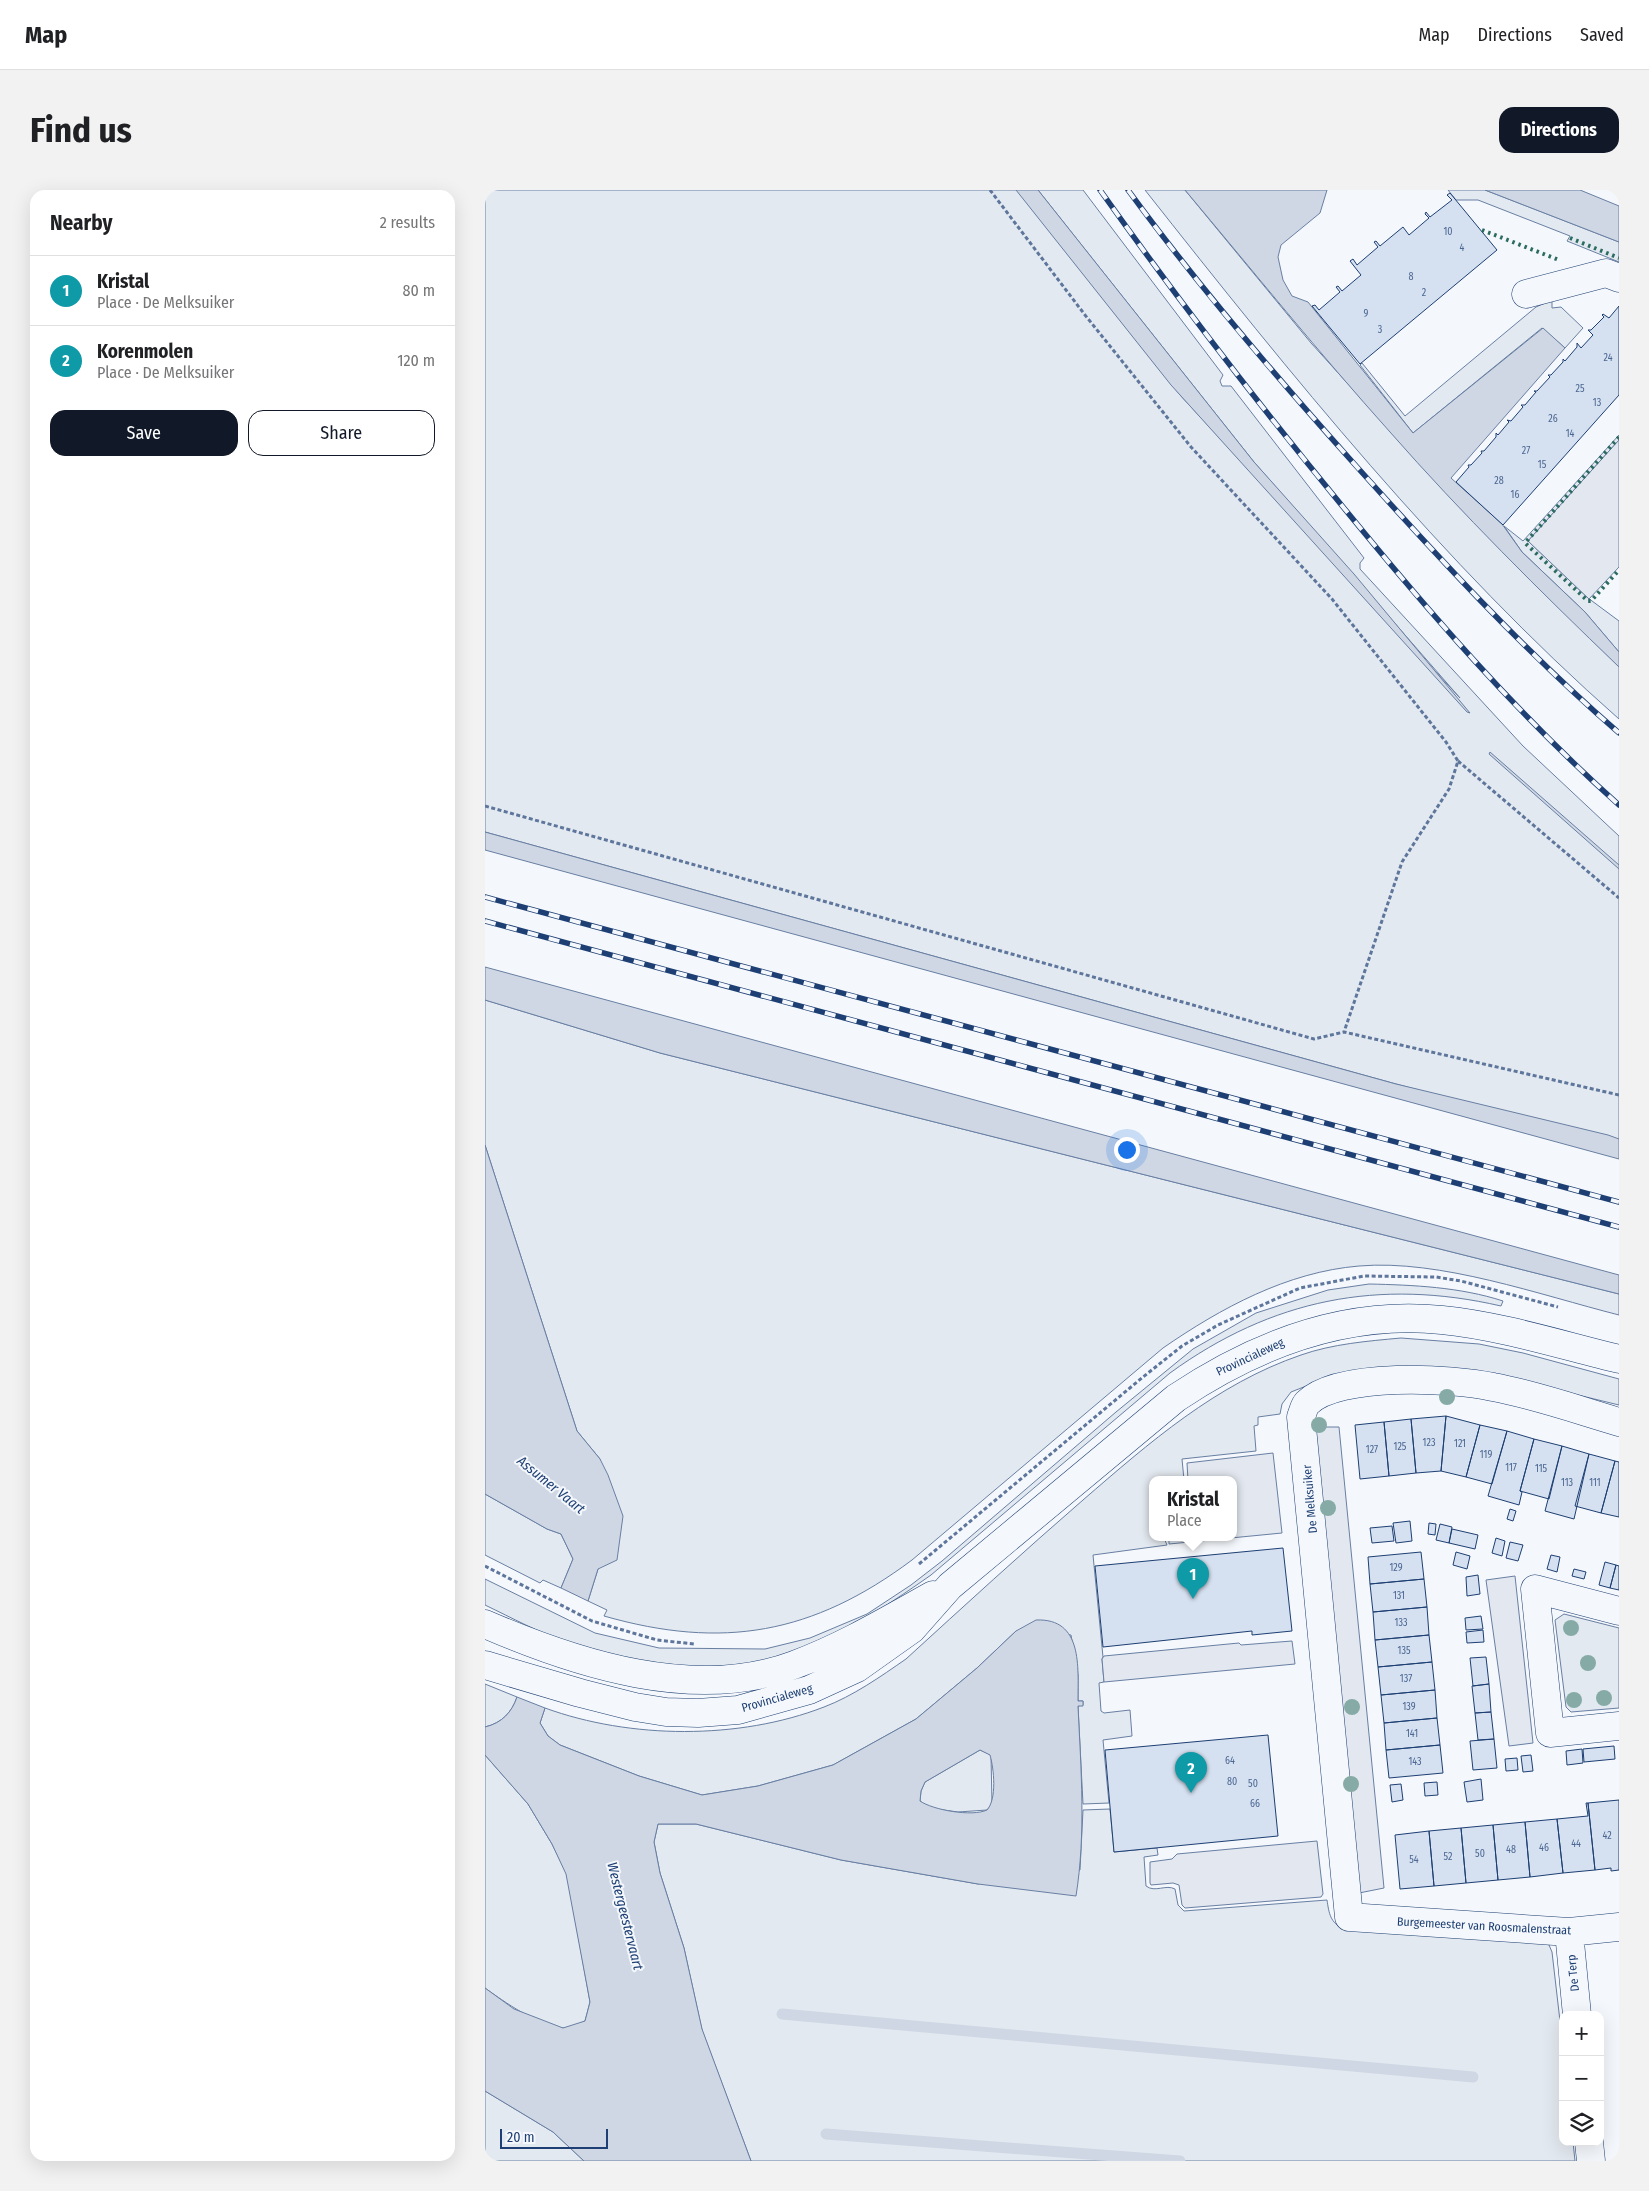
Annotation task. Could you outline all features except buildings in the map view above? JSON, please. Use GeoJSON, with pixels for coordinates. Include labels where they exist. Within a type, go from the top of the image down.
{"type":"FeatureCollection","features":[{"type":"Feature","properties":{"kind":"main road"},"geometry":{"type":"LineString","coordinates":[[1526,294],[1606,273],[1619,278]]}},
{"type":"Feature","properties":{"kind":"main road","name":"Provincialeweg"},"geometry":{"type":"LineString","coordinates":[[490,1667],[635,1707],[698,1713],[738,1710],[809,1690],[857,1668],[912,1629],[950,1586],[1176,1398],[1212,1374],[1280,1341],[1352,1322],[1391,1318],[1442,1320],[1503,1330],[1619,1360]]}},
{"type":"Feature","properties":{"kind":"main road","name":"De Melksuiker"},"geometry":{"type":"LineString","coordinates":[[1349,1917],[1301,1417],[1305,1404],[1320,1393],[1345,1386],[1398,1380],[1450,1380],[1494,1387],[1619,1422]]}},
{"type":"Feature","properties":{"kind":"main road","name":"Provincialeweg"},"geometry":{"type":"LineString","coordinates":[[497,1629],[586,1663],[627,1672],[703,1679],[736,1679],[792,1666],[837,1647],[950,1586]]}},
{"type":"Feature","properties":{"kind":"main road"},"geometry":{"type":"LineString","coordinates":[[1619,1611],[1535,1589],[1550,1733],[1619,1726]]}},
{"type":"Feature","properties":{"kind":"main road","name":"Burgemeester van Roosmalenstraat"},"geometry":{"type":"LineString","coordinates":[[1349,1917],[1569,1932],[1619,1927]]}},
{"type":"Feature","properties":{"kind":"main road","name":"De Terp"},"geometry":{"type":"LineString","coordinates":[[1569,1932],[1577,2011]]}},
{"type":"Feature","properties":{"kind":"main road"},"geometry":{"type":"LineString","coordinates":[[1589,2146],[1591,2161]]}},
{"type":"Feature","properties":{"kind":"path"},"geometry":{"type":"LineString","coordinates":[[990,190],[1085,315],[1191,447],[1332,599],[1434,727],[1458,761],[1619,898]]}},
{"type":"Feature","properties":{"kind":"path"},"geometry":{"type":"LineString","coordinates":[[1344,1032],[1402,862],[1449,789],[1458,761]]}},
{"type":"Feature","properties":{"kind":"path"},"geometry":{"type":"LineString","coordinates":[[485,806],[1314,1039],[1344,1032],[1619,1096]]}},
{"type":"Feature","properties":{"kind":"path"},"geometry":{"type":"LineString","coordinates":[[485,1566],[542,1598],[592,1621]]}},
{"type":"Feature","properties":{"kind":"shaded area"},"geometry":{"type":"Polygon","coordinates":[[[485,190],[1017,190],[1180,395],[1460,698],[1254,462],[1038,190],[1083,190],[1223,375],[1220,381],[1222,386],[1231,386],[1364,558],[1360,563],[1360,569],[1523,746],[1619,836],[1619,1143],[1396,1084],[485,832],[485,190]]]}},
{"type":"Feature","properties":{"kind":"shaded area"},"geometry":{"type":"Polygon","coordinates":[[[1145,190],[1185,190],[1311,343],[1466,514],[1619,667],[1619,719],[1491,597],[1430,532],[1312,398],[1145,190]]]}},
{"type":"Feature","properties":{"kind":"shaded area"},"geometry":{"type":"Polygon","coordinates":[[[1448,190],[1485,190],[1619,242],[1619,262],[1567,241],[1570,236],[1478,200],[1456,200],[1448,190]]]}},
{"type":"Feature","properties":{"kind":"shaded area"},"geometry":{"type":"Polygon","coordinates":[[[1552,300],[1552,308],[1561,307],[1583,328],[1565,348],[1542,328],[1413,433],[1360,365],[1362,363],[1405,416],[1536,307],[1552,300]]]}},
{"type":"Feature","properties":{"kind":"shaded area"},"geometry":{"type":"Polygon","coordinates":[[[1619,435],[1619,440],[1528,541],[1588,598],[1619,621],[1619,652],[1585,612],[1522,552],[1504,526],[1523,541],[1619,435]]]}},
{"type":"Feature","properties":{"kind":"shaded area"},"geometry":{"type":"Polygon","coordinates":[[[1619,440],[1619,567],[1589,599],[1528,541],[1619,440]]]}},
{"type":"Feature","properties":{"kind":"shaded area"},"geometry":{"type":"Polygon","coordinates":[[[485,1000],[660,1053],[1619,1294],[1619,1315],[1490,1280],[1423,1268],[1390,1265],[1359,1266],[1306,1276],[1256,1294],[1232,1306],[1163,1348],[912,1560],[875,1585],[839,1605],[802,1619],[765,1628],[728,1633],[688,1632],[647,1626],[604,1616],[607,1610],[588,1601],[598,1569],[600,1459],[577,1431],[485,1145],[485,1000]]]}},
{"type":"Feature","properties":{"kind":"shaded area"},"geometry":{"type":"Polygon","coordinates":[[[1369,1284],[1419,1286],[1453,1290],[1503,1301],[1501,1306],[1456,1298],[1412,1294],[1370,1295],[1328,1301],[1287,1312],[1248,1327],[1209,1348],[1170,1373],[931,1575],[874,1613],[814,1645],[785,1655],[723,1666],[659,1664],[597,1652],[568,1643],[485,1605],[485,1579],[595,1633],[659,1648],[765,1649],[810,1638],[867,1614],[911,1585],[1193,1349],[1256,1313],[1328,1290],[1369,1284]]]}},
{"type":"Feature","properties":{"kind":"shaded area"},"geometry":{"type":"Polygon","coordinates":[[[1401,1338],[1479,1344],[1523,1353],[1619,1379],[1619,1405],[1512,1379],[1324,1379],[1291,1392],[1282,1404],[1280,1414],[1258,1417],[1258,1425],[1254,1426],[1256,1451],[1182,1459],[1184,1476],[1149,1476],[1149,1541],[1165,1541],[1167,1545],[1093,1555],[1103,1657],[1104,1682],[1099,1683],[1101,1711],[1104,1713],[1130,1710],[1132,1736],[1103,1740],[1109,1803],[1083,1804],[1078,1706],[1083,1705],[1083,1701],[1078,1701],[1078,1675],[1071,1635],[1016,1631],[977,1668],[916,1719],[833,1765],[758,1786],[702,1795],[639,1776],[560,1745],[548,1736],[540,1723],[545,1708],[613,1726],[685,1732],[721,1730],[791,1718],[835,1703],[866,1686],[906,1659],[1108,1479],[1185,1417],[1240,1382],[1270,1367],[1313,1351],[1363,1342],[1401,1338]]]}},
{"type":"Feature","properties":{"kind":"shaded area"},"geometry":{"type":"Polygon","coordinates":[[[1314,1427],[1339,1427],[1384,1888],[1359,1893],[1314,1427]]]}},
{"type":"Feature","properties":{"kind":"shaded area"},"geometry":{"type":"Polygon","coordinates":[[[1273,1453],[1282,1533],[1237,1538],[1237,1476],[1188,1476],[1187,1463],[1273,1453]]]}},
{"type":"Feature","properties":{"kind":"shaded area"},"geometry":{"type":"Polygon","coordinates":[[[485,1494],[547,1529],[561,1534],[573,1559],[561,1588],[543,1580],[540,1583],[485,1555],[485,1494]]]}},
{"type":"Feature","properties":{"kind":"shaded area"},"geometry":{"type":"Polygon","coordinates":[[[1169,1541],[1200,1541],[1169,1544],[1169,1541]]]}},
{"type":"Feature","properties":{"kind":"shaded area"},"geometry":{"type":"Polygon","coordinates":[[[1515,1576],[1533,1743],[1509,1746],[1486,1580],[1515,1576]]]}},
{"type":"Feature","properties":{"kind":"shaded area"},"geometry":{"type":"Polygon","coordinates":[[[1564,1614],[1619,1628],[1619,1708],[1571,1712],[1566,1707],[1555,1620],[1564,1614]]]}},
{"type":"Feature","properties":{"kind":"shaded area"},"geometry":{"type":"Polygon","coordinates":[[[1292,1641],[1295,1664],[1104,1682],[1102,1659],[1104,1656],[1239,1643],[1241,1645],[1292,1641]]]}},
{"type":"Feature","properties":{"kind":"shaded area"},"geometry":{"type":"Polygon","coordinates":[[[485,1684],[517,1697],[512,1707],[501,1720],[485,1727],[485,1684]]]}},
{"type":"Feature","properties":{"kind":"shaded area"},"geometry":{"type":"Polygon","coordinates":[[[980,1750],[991,1755],[992,1804],[987,1810],[958,1812],[929,1808],[920,1801],[921,1791],[925,1782],[980,1750]]]}},
{"type":"Feature","properties":{"kind":"shaded area"},"geometry":{"type":"Polygon","coordinates":[[[485,1755],[528,1804],[567,1874],[590,2002],[585,2021],[571,2027],[554,2027],[544,2023],[522,2012],[485,1988],[485,1755]]]}},
{"type":"Feature","properties":{"kind":"shaded area"},"geometry":{"type":"Polygon","coordinates":[[[1110,1809],[1114,1852],[1157,1848],[1158,1855],[1144,1857],[1146,1886],[1153,1889],[1168,1887],[1175,1889],[1178,1905],[1184,1911],[1327,1900],[1333,1921],[1344,1929],[1538,1937],[1549,1945],[1552,1952],[1559,2012],[1559,2146],[1573,2146],[1575,2161],[751,2161],[702,2030],[684,1948],[660,1873],[654,1842],[658,1824],[696,1824],[841,1860],[978,1884],[1080,1870],[1083,1810],[1110,1809]]]}},
{"type":"Feature","properties":{"kind":"shaded area"},"geometry":{"type":"Polygon","coordinates":[[[1317,1841],[1323,1894],[1321,1897],[1185,1908],[1182,1905],[1179,1885],[1173,1883],[1151,1885],[1150,1883],[1150,1862],[1172,1859],[1177,1854],[1317,1841]]]}},
{"type":"Feature","properties":{"kind":"shaded area"},"geometry":{"type":"Polygon","coordinates":[[[485,2091],[553,2132],[584,2161],[485,2161],[485,2091]]]}},
{"type":"Feature","properties":{"kind":"water"},"geometry":{"type":"Polygon","coordinates":[[[1016,190],[1038,190],[1254,462],[1354,574],[1470,713],[1467,712],[1171,385],[1016,190]]]}},
{"type":"Feature","properties":{"kind":"water"},"geometry":{"type":"Polygon","coordinates":[[[1185,190],[1327,190],[1320,213],[1281,245],[1278,257],[1283,280],[1292,296],[1308,302],[1413,433],[1543,328],[1565,348],[1451,478],[1502,524],[1522,552],[1585,612],[1619,652],[1619,667],[1502,552],[1417,463],[1286,312],[1185,190]]]}},
{"type":"Feature","properties":{"kind":"water"},"geometry":{"type":"Polygon","coordinates":[[[1485,190],[1580,190],[1619,206],[1619,242],[1485,190]]]}},
{"type":"Feature","properties":{"kind":"water"},"geometry":{"type":"Polygon","coordinates":[[[1490,752],[1619,865],[1619,869],[1489,754],[1490,752]]]}},
{"type":"Feature","properties":{"kind":"water"},"geometry":{"type":"Polygon","coordinates":[[[485,832],[1396,1084],[1608,1135],[1619,1139],[1619,1159],[485,850],[485,832]]]}},
{"type":"Feature","properties":{"kind":"water"},"geometry":{"type":"Polygon","coordinates":[[[485,967],[1619,1275],[1619,1294],[660,1053],[485,1000],[485,967]]]}},
{"type":"Feature","properties":{"kind":"water","name":"Assumer Vaart"},"geometry":{"type":"Polygon","coordinates":[[[485,1145],[577,1431],[600,1459],[623,1516],[617,1560],[598,1569],[588,1601],[561,1588],[573,1559],[561,1534],[547,1529],[485,1494],[485,1145]]]}},
{"type":"Feature","properties":{"kind":"water","name":"Westergeestervaart"},"geometry":{"type":"Polygon","coordinates":[[[1036,1620],[1051,1622],[1062,1627],[1070,1636],[1075,1647],[1078,1701],[1083,1701],[1083,1706],[1078,1706],[1082,1825],[1076,1896],[978,1884],[841,1860],[696,1824],[658,1824],[654,1842],[660,1873],[684,1948],[702,2029],[751,2161],[584,2161],[553,2132],[485,2091],[485,1988],[514,2009],[563,2028],[585,2021],[590,2002],[566,1874],[552,1844],[528,1804],[485,1755],[485,1727],[496,1723],[506,1716],[517,1697],[545,1708],[540,1723],[548,1736],[560,1745],[639,1776],[702,1795],[758,1786],[833,1765],[916,1719],[977,1668],[1016,1631],[1036,1620]],[[980,1750],[925,1782],[921,1791],[920,1801],[934,1807],[963,1813],[987,1810],[993,1791],[993,1768],[990,1755],[980,1750]]]}},
{"type":"Feature","properties":{"kind":"waterway"},"geometry":{"type":"LineString","coordinates":[[782,2014],[1473,2077]]}},
{"type":"Feature","properties":{"kind":"waterway"},"geometry":{"type":"LineString","coordinates":[[826,2134],[1180,2161]]}},
{"type":"Feature","properties":{"kind":"railway"},"geometry":{"type":"LineString","coordinates":[[1100,190],[1247,387],[1405,582],[1508,697],[1619,805]]}},
{"type":"Feature","properties":{"kind":"railway"},"geometry":{"type":"LineString","coordinates":[[1128,190],[1235,327],[1381,494],[1480,600],[1548,668],[1619,733]]}},
{"type":"Feature","properties":{"kind":"railway"},"geometry":{"type":"LineString","coordinates":[[485,897],[1619,1202]]}},
{"type":"Feature","properties":{"kind":"railway"},"geometry":{"type":"LineString","coordinates":[[485,921],[1619,1227]]}},
{"type":"Feature","properties":{"kind":"hedge"},"geometry":{"type":"LineString","coordinates":[[1482,230],[1559,260]]}},
{"type":"Feature","properties":{"kind":"hedge"},"geometry":{"type":"LineString","coordinates":[[1570,238],[1619,258]]}},
{"type":"Feature","properties":{"kind":"hedge"},"geometry":{"type":"LineString","coordinates":[[1619,437],[1525,543],[1588,601],[1591,601],[1619,570]]}},
{"type":"Feature","properties":{"kind":"place","name":"Kristal"},"geometry":{"type":"Point","coordinates":[1193,1599]}},
{"type":"Feature","properties":{"kind":"place","name":"Korenmolen"},"geometry":{"type":"Point","coordinates":[1191,1793]}}]}
